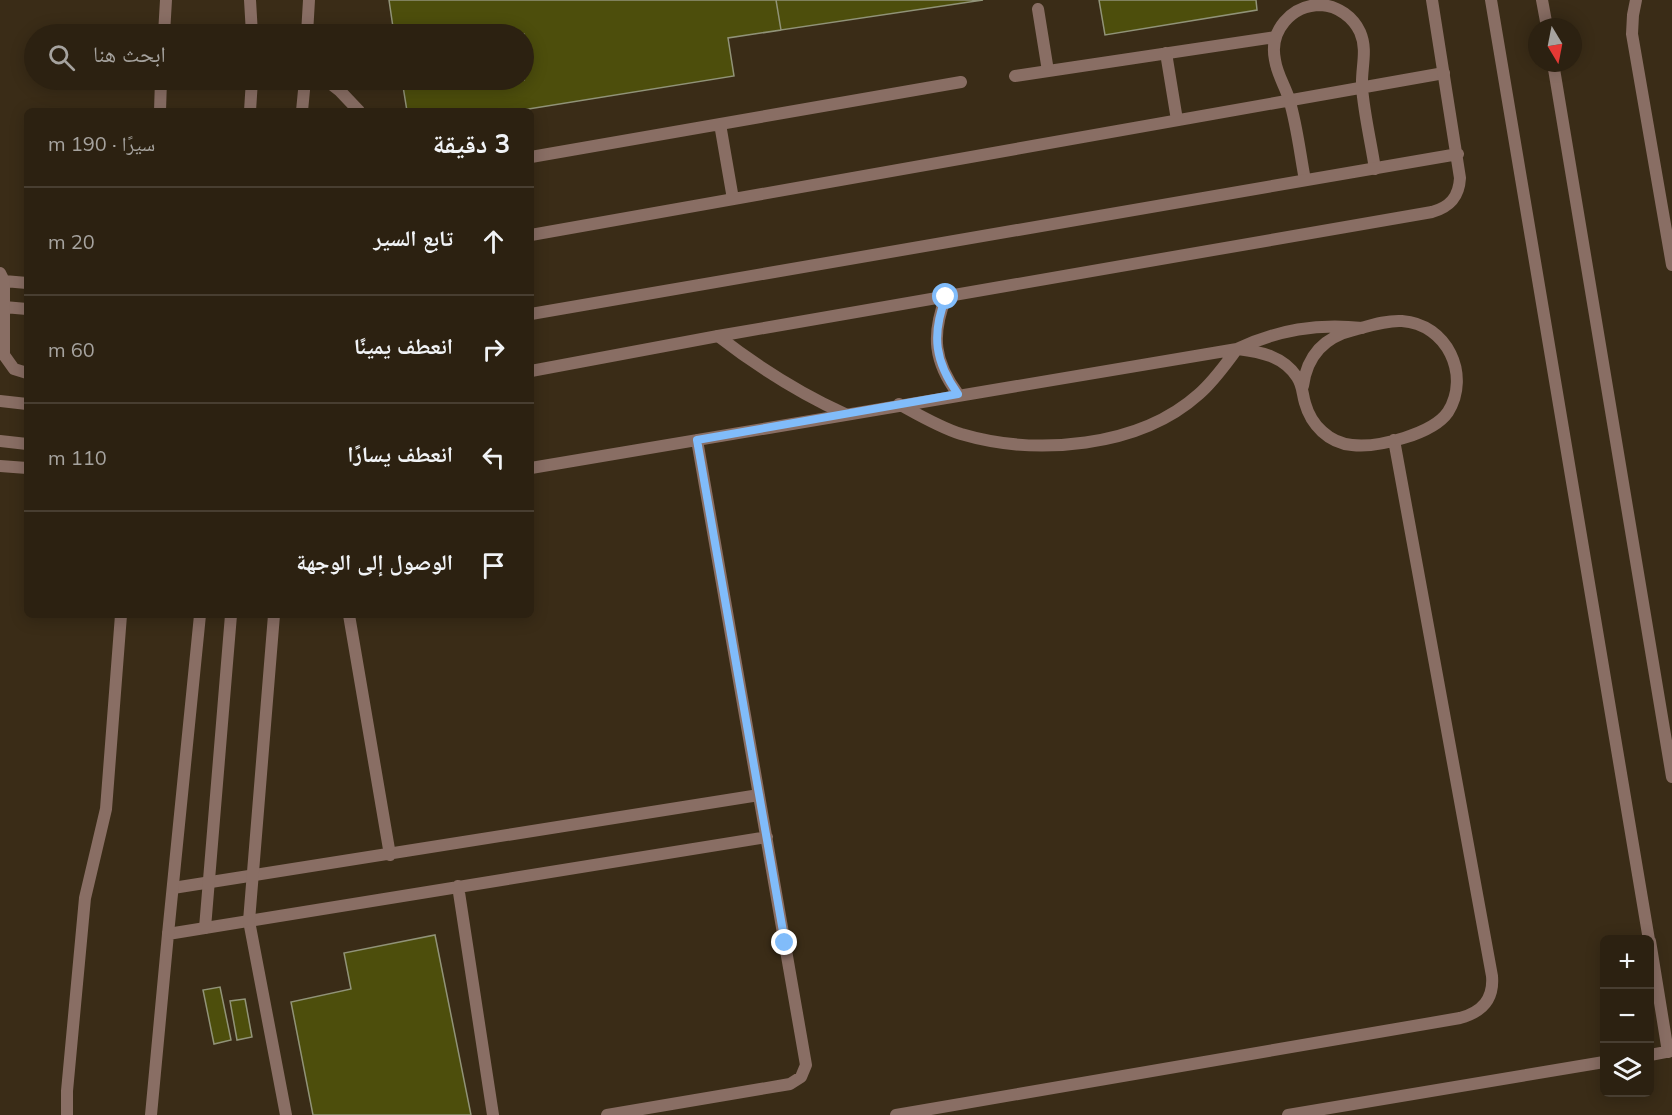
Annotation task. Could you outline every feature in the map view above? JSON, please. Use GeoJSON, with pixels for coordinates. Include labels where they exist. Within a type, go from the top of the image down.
{"type":"FeatureCollection","features":[{"type":"Feature","properties":{"kind":"street"},"geometry":{"type":"LineString","coordinates":[[165,24],[166,0]]}},
{"type":"Feature","properties":{"kind":"street"},"geometry":{"type":"LineString","coordinates":[[250,0],[251,24]]}},
{"type":"Feature","properties":{"kind":"street"},"geometry":{"type":"LineString","coordinates":[[308,24],[309,0]]}},
{"type":"Feature","properties":{"kind":"street"},"geometry":{"type":"LineString","coordinates":[[534,370],[1443,209],[1453,201],[1459,190],[1458,154],[1432,0]]}},
{"type":"Feature","properties":{"kind":"street"},"geometry":{"type":"LineString","coordinates":[[1491,0],[1648,935]]}},
{"type":"Feature","properties":{"kind":"street"},"geometry":{"type":"LineString","coordinates":[[1542,0],[1545,18]]}},
{"type":"Feature","properties":{"kind":"street"},"geometry":{"type":"LineString","coordinates":[[1636,0],[1632,34],[1672,265]]}},
{"type":"Feature","properties":{"kind":"street"},"geometry":{"type":"LineString","coordinates":[[1305,180],[1289,100],[1275,62],[1273,49],[1275,37],[1289,16],[1311,6],[1324,5],[1336,9],[1356,23],[1364,46],[1362,87],[1375,169]]}},
{"type":"Feature","properties":{"kind":"street"},"geometry":{"type":"LineString","coordinates":[[1038,9],[1048,71]]}},
{"type":"Feature","properties":{"kind":"street"},"geometry":{"type":"LineString","coordinates":[[1015,76],[1275,37]]}},
{"type":"Feature","properties":{"kind":"street"},"geometry":{"type":"LineString","coordinates":[[1166,53],[1177,120]]}},
{"type":"Feature","properties":{"kind":"street"},"geometry":{"type":"LineString","coordinates":[[1554,72],[1672,777]]}},
{"type":"Feature","properties":{"kind":"street"},"geometry":{"type":"LineString","coordinates":[[534,235],[1444,73]]}},
{"type":"Feature","properties":{"kind":"street"},"geometry":{"type":"LineString","coordinates":[[534,156],[961,82]]}},
{"type":"Feature","properties":{"kind":"street"},"geometry":{"type":"LineString","coordinates":[[160,108],[161,90]]}},
{"type":"Feature","properties":{"kind":"street"},"geometry":{"type":"LineString","coordinates":[[250,108],[251,90]]}},
{"type":"Feature","properties":{"kind":"street"},"geometry":{"type":"LineString","coordinates":[[302,108],[304,90]]}},
{"type":"Feature","properties":{"kind":"street"},"geometry":{"type":"LineString","coordinates":[[339,90],[356,108]]}},
{"type":"Feature","properties":{"kind":"street"},"geometry":{"type":"LineString","coordinates":[[720,123],[733,199]]}},
{"type":"Feature","properties":{"kind":"street"},"geometry":{"type":"LineString","coordinates":[[534,313],[1458,154]]}},
{"type":"Feature","properties":{"kind":"street"},"geometry":{"type":"LineString","coordinates":[[1658,184],[1672,182]]}},
{"type":"Feature","properties":{"kind":"street"},"geometry":{"type":"LineString","coordinates":[[24,282],[2,277],[4,355],[14,369],[24,372]]}},
{"type":"Feature","properties":{"kind":"street"},"geometry":{"type":"LineString","coordinates":[[946,297],[939,313],[936,330],[937,348],[948,380],[958,394]]}},
{"type":"Feature","properties":{"kind":"street"},"geometry":{"type":"LineString","coordinates":[[4,307],[24,309]]}},
{"type":"Feature","properties":{"kind":"street"},"geometry":{"type":"LineString","coordinates":[[1389,321],[1403,321],[1418,324],[1443,340],[1456,367],[1458,383],[1447,414],[1419,433],[1364,446],[1350,445],[1331,438],[1316,425],[1308,413],[1304,400],[1305,372],[1311,358],[1332,338],[1362,328],[1389,321]]}},
{"type":"Feature","properties":{"kind":"street"},"geometry":{"type":"LineString","coordinates":[[534,467],[958,394],[1237,349],[1261,338],[1294,329],[1328,326],[1362,328]]}},
{"type":"Feature","properties":{"kind":"street"},"geometry":{"type":"LineString","coordinates":[[718,336],[779,380],[845,414]]}},
{"type":"Feature","properties":{"kind":"street"},"geometry":{"type":"LineString","coordinates":[[1237,349],[1264,353],[1276,358],[1296,375],[1303,386]]}},
{"type":"Feature","properties":{"kind":"street"},"geometry":{"type":"LineString","coordinates":[[899,404],[928,421],[959,433],[992,441],[1025,445],[1058,445],[1091,440],[1140,429],[1176,412],[1220,373],[1237,349]]}},
{"type":"Feature","properties":{"kind":"street"},"geometry":{"type":"LineString","coordinates":[[0,401],[24,404]]}},
{"type":"Feature","properties":{"kind":"street"},"geometry":{"type":"LineString","coordinates":[[607,1115],[790,1084],[801,1077],[804,1072],[805,1059],[697,440]]}},
{"type":"Feature","properties":{"kind":"street"},"geometry":{"type":"LineString","coordinates":[[896,1115],[1460,1018],[1484,1007],[1493,987],[1492,976],[1394,440]]}},
{"type":"Feature","properties":{"kind":"street"},"geometry":{"type":"LineString","coordinates":[[0,441],[24,444]]}},
{"type":"Feature","properties":{"kind":"street"},"geometry":{"type":"LineString","coordinates":[[0,466],[24,468]]}},
{"type":"Feature","properties":{"kind":"street"},"geometry":{"type":"LineString","coordinates":[[67,1115],[67,1091],[85,898],[106,809],[121,618]]}},
{"type":"Feature","properties":{"kind":"street"},"geometry":{"type":"LineString","coordinates":[[151,1115],[200,618]]}},
{"type":"Feature","properties":{"kind":"street"},"geometry":{"type":"LineString","coordinates":[[205,928],[231,618]]}},
{"type":"Feature","properties":{"kind":"street"},"geometry":{"type":"LineString","coordinates":[[274,618],[249,921],[286,1115]]}},
{"type":"Feature","properties":{"kind":"street"},"geometry":{"type":"LineString","coordinates":[[350,618],[390,855]]}},
{"type":"Feature","properties":{"kind":"street"},"geometry":{"type":"LineString","coordinates":[[173,888],[759,795]]}},
{"type":"Feature","properties":{"kind":"street"},"geometry":{"type":"LineString","coordinates":[[168,934],[766,837]]}},
{"type":"Feature","properties":{"kind":"street"},"geometry":{"type":"LineString","coordinates":[[458,886],[493,1115]]}},
{"type":"Feature","properties":{"kind":"street"},"geometry":{"type":"LineString","coordinates":[[1654,966],[1670,1051],[1654,1054]]}},
{"type":"Feature","properties":{"kind":"street"},"geometry":{"type":"LineString","coordinates":[[1288,1115],[1600,1063]]}},
{"type":"Feature","properties":{"kind":"building"},"geometry":{"type":"Polygon","coordinates":[[[389,0],[776,0],[781,30],[728,38],[734,76],[534,108],[407,108],[404,90],[534,90],[534,24],[393,24],[389,0]]]}},
{"type":"Feature","properties":{"kind":"building"},"geometry":{"type":"Polygon","coordinates":[[[776,0],[983,0],[781,30],[776,0]]]}},
{"type":"Feature","properties":{"kind":"building"},"geometry":{"type":"Polygon","coordinates":[[[1099,0],[1256,0],[1257,10],[1105,35],[1099,0]]]}},
{"type":"Feature","properties":{"kind":"building"},"geometry":{"type":"Polygon","coordinates":[[[435,935],[471,1115],[313,1115],[291,1002],[351,989],[344,953],[435,935]]]}},
{"type":"Feature","properties":{"kind":"building"},"geometry":{"type":"Polygon","coordinates":[[[220,987],[231,1040],[214,1044],[203,990],[220,987]]]}},
{"type":"Feature","properties":{"kind":"building"},"geometry":{"type":"Polygon","coordinates":[[[245,999],[252,1037],[237,1040],[230,1001],[245,999]]]}},
{"type":"Feature","properties":{"kind":"route"},"geometry":{"type":"LineString","coordinates":[[785,943],[697,440],[958,394],[948,380],[937,348],[936,330],[939,313],[946,297]]}}]}
